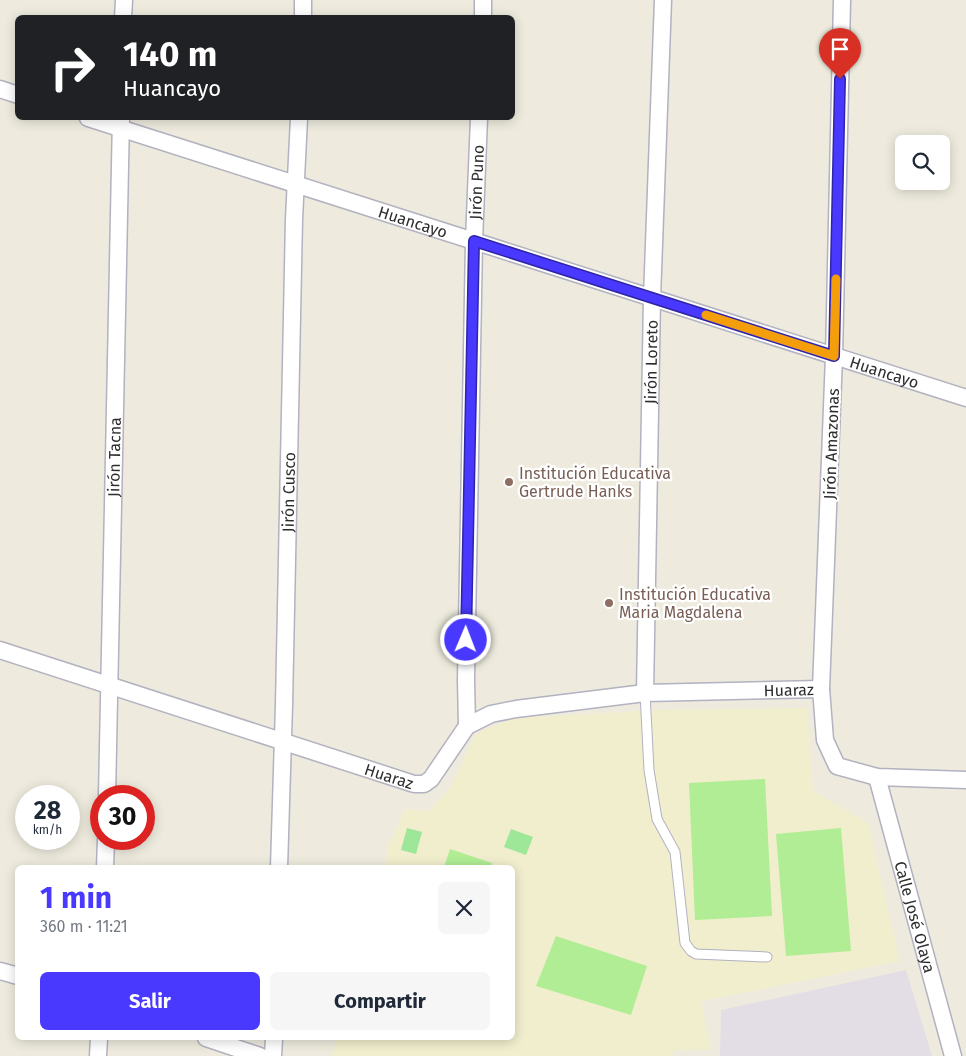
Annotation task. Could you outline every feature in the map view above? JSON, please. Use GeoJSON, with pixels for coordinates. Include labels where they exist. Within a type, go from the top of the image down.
{"type":"FeatureCollection","features":[{"type":"Feature","properties":{"kind":"street"},"geometry":{"type":"LineString","coordinates":[[123,15],[124,0]]}},
{"type":"Feature","properties":{"kind":"street"},"geometry":{"type":"LineString","coordinates":[[303,0],[303,15]]}},
{"type":"Feature","properties":{"kind":"street"},"geometry":{"type":"LineString","coordinates":[[482,15],[483,0]]}},
{"type":"Feature","properties":{"kind":"street","name":"Jirón Loreto"},"geometry":{"type":"LineString","coordinates":[[645,693],[652,298],[663,0]]}},
{"type":"Feature","properties":{"kind":"street","name":"Jirón Amazonas"},"geometry":{"type":"LineString","coordinates":[[842,0],[834,356],[821,689],[825,740],[837,766],[877,777]]}},
{"type":"Feature","properties":{"kind":"street"},"geometry":{"type":"LineString","coordinates":[[0,90],[15,94]]}},
{"type":"Feature","properties":{"kind":"street","name":"Huancayo"},"geometry":{"type":"LineString","coordinates":[[101,120],[121,123],[296,184],[966,398]]}},
{"type":"Feature","properties":{"kind":"street","name":"Jirón Cusco"},"geometry":{"type":"LineString","coordinates":[[279,865],[299,120]]}},
{"type":"Feature","properties":{"kind":"street","name":"Jirón Puno"},"geometry":{"type":"LineString","coordinates":[[467,726],[466,680],[474,241],[479,120]]}},
{"type":"Feature","properties":{"kind":"street","name":"Jirón Tacna"},"geometry":{"type":"LineString","coordinates":[[107,785],[121,123]]}},
{"type":"Feature","properties":{"kind":"street","name":"Huaraz"},"geometry":{"type":"LineString","coordinates":[[0,650],[414,784],[424,784],[431,779],[467,726],[490,714],[645,693],[821,689]]}},
{"type":"Feature","properties":{"kind":"street"},"geometry":{"type":"LineString","coordinates":[[877,777],[966,780]]}},
{"type":"Feature","properties":{"kind":"street","name":"Calle José Olaya"},"geometry":{"type":"LineString","coordinates":[[877,777],[954,1056]]}},
{"type":"Feature","properties":{"kind":"street"},"geometry":{"type":"LineString","coordinates":[[105,865],[106,850]]}},
{"type":"Feature","properties":{"kind":"street"},"geometry":{"type":"LineString","coordinates":[[0,971],[15,975]]}},
{"type":"Feature","properties":{"kind":"street"},"geometry":{"type":"LineString","coordinates":[[98,1056],[99,1040]]}},
{"type":"Feature","properties":{"kind":"street"},"geometry":{"type":"LineString","coordinates":[[212,1040],[260,1056]]}},
{"type":"Feature","properties":{"kind":"street"},"geometry":{"type":"LineString","coordinates":[[273,1056],[274,1040]]}},
{"type":"Feature","properties":{"kind":"lane"},"geometry":{"type":"LineString","coordinates":[[645,693],[649,770],[652,789],[657,819],[675,852],[685,943],[696,954],[767,958]]}},
{"type":"Feature","properties":{"kind":"shaded area"},"geometry":{"type":"Polygon","coordinates":[[[807,708],[813,791],[868,823],[900,961],[701,1001],[711,1049],[673,1051],[673,1056],[331,1056],[336,1040],[515,1040],[515,865],[386,865],[388,846],[405,809],[429,811],[450,788],[476,734],[514,718],[660,710],[807,708]]]}},
{"type":"Feature","properties":{"kind":"shaded area"},"geometry":{"type":"Polygon","coordinates":[[[906,970],[932,1056],[720,1056],[721,1010],[906,970]]]}},
{"type":"Feature","properties":{"kind":"green space"},"geometry":{"type":"Polygon","coordinates":[[[765,779],[772,916],[695,920],[689,783],[765,779]]]}},
{"type":"Feature","properties":{"kind":"green space"},"geometry":{"type":"Polygon","coordinates":[[[407,828],[422,832],[416,854],[401,850],[407,828]]]}},
{"type":"Feature","properties":{"kind":"green space"},"geometry":{"type":"Polygon","coordinates":[[[841,828],[851,951],[786,956],[776,834],[841,828]]]}},
{"type":"Feature","properties":{"kind":"green space"},"geometry":{"type":"Polygon","coordinates":[[[511,829],[533,837],[526,855],[504,847],[511,829]]]}},
{"type":"Feature","properties":{"kind":"green space"},"geometry":{"type":"Polygon","coordinates":[[[450,849],[492,863],[492,865],[445,865],[450,849]]]}},
{"type":"Feature","properties":{"kind":"green space"},"geometry":{"type":"Polygon","coordinates":[[[556,936],[647,966],[631,1015],[536,986],[556,936]]]}},
{"type":"Feature","properties":{"kind":"slow traffic"},"geometry":{"type":"LineString","coordinates":[[706,315],[834,356],[836,279]]}},
{"type":"Feature","properties":{"kind":"place","name":"Institución Educativa Gertrude Hanks"},"geometry":{"type":"Point","coordinates":[509,482]}},
{"type":"Feature","properties":{"kind":"place","name":"Institución Educativa Maria Magdalena"},"geometry":{"type":"Point","coordinates":[609,603]}},
{"type":"Feature","properties":{"kind":"route"},"geometry":{"type":"LineString","coordinates":[[466,640],[474,241],[834,356],[840,79]]}}]}
